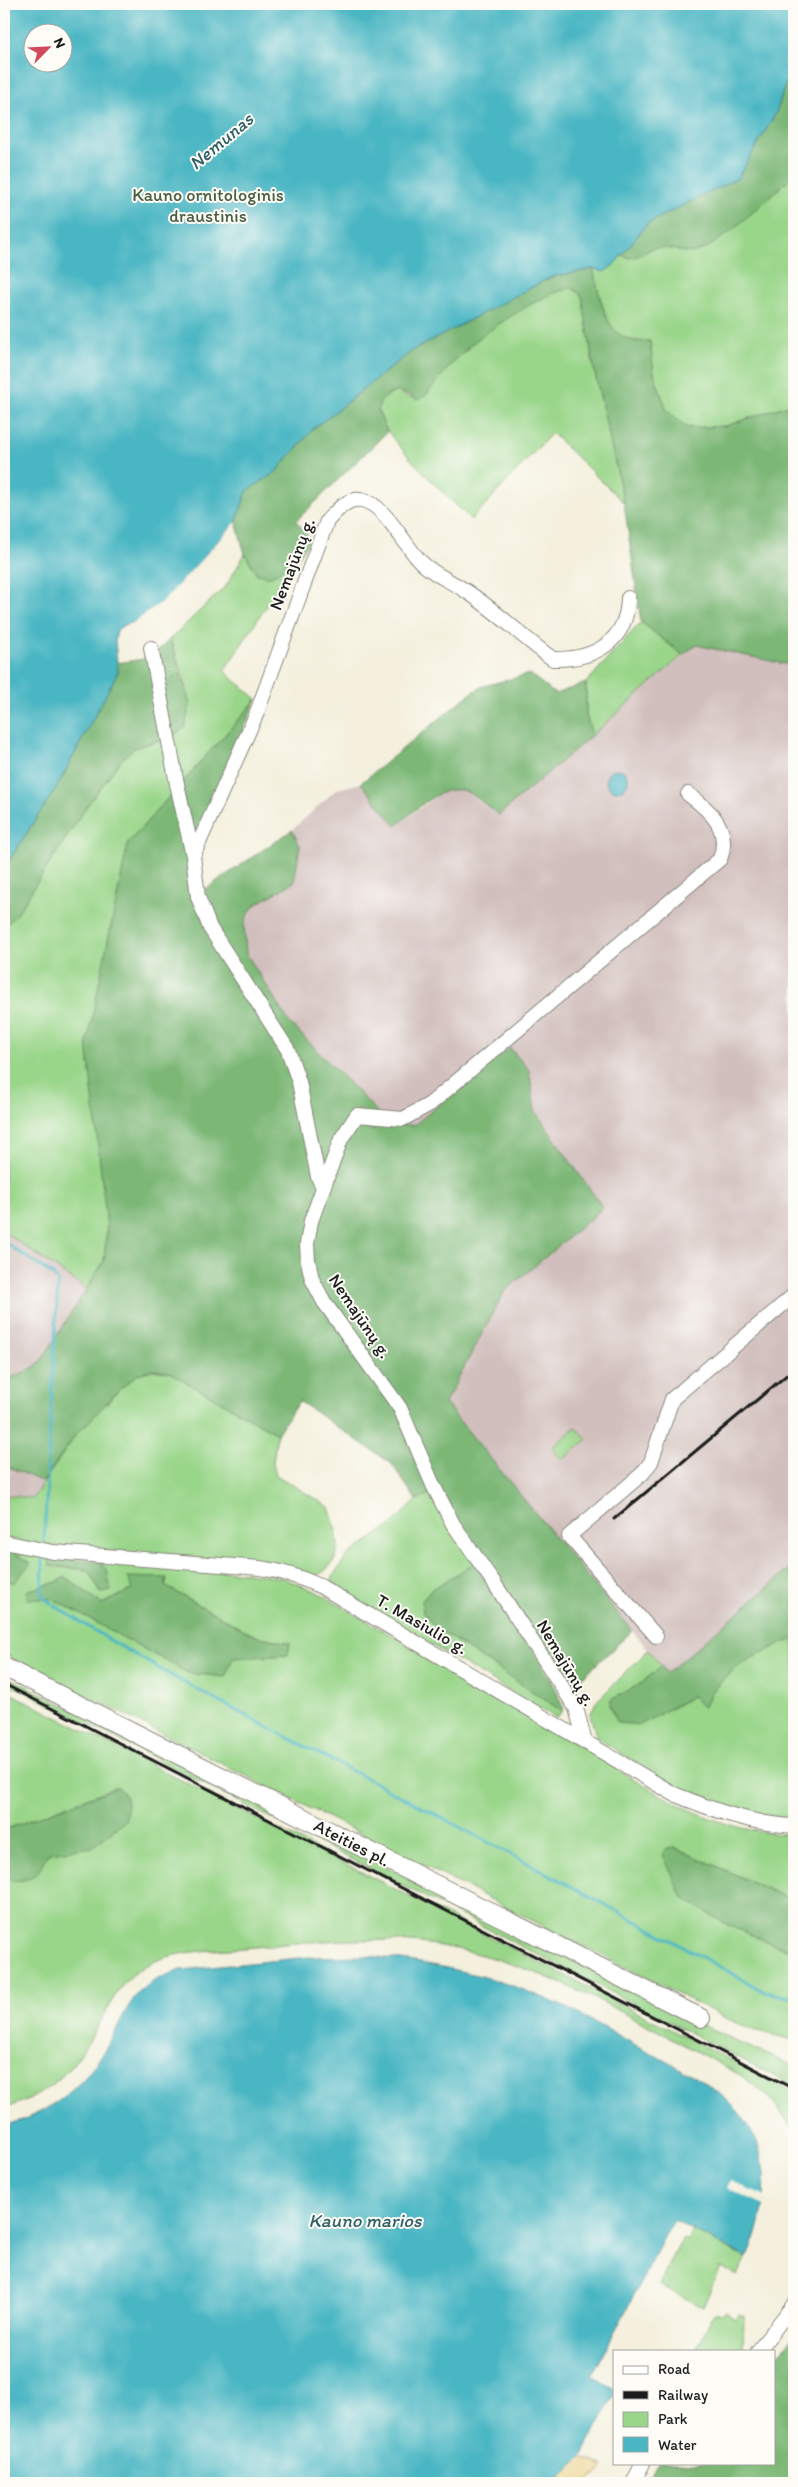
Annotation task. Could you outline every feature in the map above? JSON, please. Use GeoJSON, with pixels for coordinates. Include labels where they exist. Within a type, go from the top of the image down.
{"type":"FeatureCollection","features":[{"type":"Feature","properties":{"kind":"main road","name":"Ateities pl."},"geometry":{"type":"LineString","coordinates":[[4,1667],[701,2018]]}},
{"type":"Feature","properties":{"kind":"street","name":"Nemajūnų g."},"geometry":{"type":"LineString","coordinates":[[193,856],[256,715],[327,521],[340,506],[358,500],[368,502],[379,510],[422,563],[444,579],[466,590],[553,659],[571,660],[590,656],[604,647],[617,633],[628,614],[628,598]]}},
{"type":"Feature","properties":{"kind":"street"},"geometry":{"type":"LineString","coordinates":[[151,648],[193,856],[198,897],[210,928],[277,1030],[294,1064],[318,1177],[323,1187]]}},
{"type":"Feature","properties":{"kind":"street","name":"Nemajūnų g."},"geometry":{"type":"LineString","coordinates":[[585,1742],[576,1708],[453,1524],[433,1485],[400,1408],[324,1302],[312,1278],[307,1244],[311,1221],[341,1139],[357,1115],[393,1120],[403,1119],[430,1104],[720,859],[725,846],[723,832],[704,805],[688,794]]}},
{"type":"Feature","properties":{"kind":"street"},"geometry":{"type":"LineString","coordinates":[[656,1636],[569,1536],[642,1474],[651,1462],[672,1398],[794,1295]]}},
{"type":"Feature","properties":{"kind":"street","name":"T. Masiulio g."},"geometry":{"type":"LineString","coordinates":[[4,1542],[53,1552],[260,1568],[281,1571],[300,1577],[320,1586],[674,1794],[744,1820],[794,1826]]}},
{"type":"Feature","properties":{"kind":"street"},"geometry":{"type":"LineString","coordinates":[[759,2350],[794,2304]]}},
{"type":"Feature","properties":{"kind":"street"},"geometry":{"type":"LineString","coordinates":[[633,2483],[643,2464]]}},
{"type":"Feature","properties":{"kind":"shaded area"},"geometry":{"type":"Polygon","coordinates":[[[696,645],[794,666],[794,1565],[667,1673],[445,1403],[504,1292],[603,1208],[535,1111],[529,1070],[510,1048],[414,1125],[390,1125],[289,1022],[246,953],[244,925],[255,905],[294,882],[300,846],[292,830],[337,789],[361,783],[396,826],[439,794],[452,788],[467,792],[499,815],[696,645]]]}},
{"type":"Feature","properties":{"kind":"shaded area"},"geometry":{"type":"Polygon","coordinates":[[[4,1232],[88,1290],[41,1361],[33,1368],[4,1381],[4,1232]]]}},
{"type":"Feature","properties":{"kind":"shaded area"},"geometry":{"type":"Polygon","coordinates":[[[4,1465],[43,1482],[33,1498],[4,1495],[4,1465]]]}},
{"type":"Feature","properties":{"kind":"green space","name":"Kauno ornitologinis draustinis"},"geometry":{"type":"Polygon","coordinates":[[[4,4],[794,4],[794,403],[726,426],[688,428],[667,411],[654,374],[650,341],[628,339],[614,330],[605,314],[599,293],[583,300],[594,369],[624,503],[552,433],[471,520],[403,451],[382,422],[378,411],[379,404],[384,398],[398,391],[408,398],[469,348],[4,514],[4,4]]]}},
{"type":"Feature","properties":{"kind":"green space"},"geometry":{"type":"Polygon","coordinates":[[[794,57],[794,175],[733,229],[709,247],[694,252],[657,248],[631,258],[622,255],[648,223],[738,178],[776,113],[794,57]]]}},
{"type":"Feature","properties":{"kind":"green space"},"geometry":{"type":"Polygon","coordinates":[[[593,269],[599,295],[608,320],[623,337],[635,341],[650,341],[654,374],[667,411],[688,428],[726,426],[794,403],[794,666],[696,645],[683,655],[641,622],[624,503],[594,369],[582,296],[572,288],[546,297],[497,325],[461,354],[426,395],[418,400],[398,391],[387,395],[380,402],[378,410],[387,432],[296,521],[311,539],[304,549],[295,552],[278,573],[269,577],[257,574],[245,554],[236,522],[247,491],[276,472],[314,428],[412,351],[551,277],[593,269]]]}},
{"type":"Feature","properties":{"kind":"green space"},"geometry":{"type":"Polygon","coordinates":[[[304,549],[224,671],[257,699],[128,843],[107,1228],[104,1261],[88,1290],[4,1232],[4,927],[16,915],[86,807],[121,760],[134,748],[158,741],[188,715],[186,686],[170,639],[226,586],[245,554],[257,574],[278,573],[295,552],[304,549]]]}},
{"type":"Feature","properties":{"kind":"green space"},"geometry":{"type":"Polygon","coordinates":[[[641,622],[683,655],[592,735],[586,715],[586,683],[641,622]]]}},
{"type":"Feature","properties":{"kind":"green space"},"geometry":{"type":"Polygon","coordinates":[[[170,639],[190,704],[185,727],[176,734],[134,748],[121,760],[86,807],[16,915],[4,927],[4,868],[58,785],[118,672],[117,663],[150,658],[170,639]]]}},
{"type":"Feature","properties":{"kind":"green space"},"geometry":{"type":"Polygon","coordinates":[[[530,674],[555,694],[586,683],[586,715],[592,735],[499,815],[467,792],[458,790],[448,791],[438,794],[420,806],[396,826],[361,783],[467,696],[483,686],[530,674]]]}},
{"type":"Feature","properties":{"kind":"green space"},"geometry":{"type":"Polygon","coordinates":[[[257,699],[187,859],[191,899],[292,830],[300,846],[294,882],[255,905],[244,925],[246,953],[289,1022],[390,1125],[414,1125],[510,1048],[529,1070],[535,1111],[603,1208],[504,1292],[445,1403],[632,1631],[573,1686],[567,1683],[454,1514],[440,1489],[416,1500],[391,1463],[299,1401],[277,1434],[169,1372],[152,1370],[138,1374],[120,1389],[75,1436],[43,1482],[4,1465],[4,1381],[33,1368],[41,1361],[104,1261],[107,1228],[87,1043],[128,843],[257,699]]]}},
{"type":"Feature","properties":{"kind":"green space"},"geometry":{"type":"Polygon","coordinates":[[[152,1370],[169,1372],[277,1434],[273,1463],[276,1475],[329,1507],[338,1545],[337,1554],[326,1570],[316,1576],[271,1565],[29,1544],[4,1537],[4,1495],[33,1498],[75,1436],[120,1389],[138,1374],[152,1370]]]}},
{"type":"Feature","properties":{"kind":"green space"},"geometry":{"type":"Polygon","coordinates":[[[576,1427],[587,1440],[562,1460],[552,1448],[576,1427]]]}},
{"type":"Feature","properties":{"kind":"green space"},"geometry":{"type":"Polygon","coordinates":[[[431,1493],[475,1563],[432,1589],[422,1601],[423,1612],[436,1628],[562,1711],[556,1718],[341,1592],[332,1582],[333,1576],[347,1556],[391,1525],[416,1500],[431,1493]]]}},
{"type":"Feature","properties":{"kind":"green space"},"geometry":{"type":"Polygon","coordinates":[[[4,1549],[31,1563],[14,1583],[4,1579],[4,1549]]]}},
{"type":"Feature","properties":{"kind":"green space"},"geometry":{"type":"Polygon","coordinates":[[[13,1552],[49,1557],[51,1566],[88,1570],[101,1593],[111,1591],[100,1562],[248,1573],[283,1578],[315,1591],[548,1726],[665,1797],[727,1824],[760,1831],[794,1834],[794,1901],[676,1848],[684,1898],[726,1924],[794,1953],[794,2040],[753,2030],[730,2020],[4,1654],[4,1579],[14,1583],[30,1563],[13,1552]],[[65,1577],[57,1582],[26,1591],[53,1599],[188,1673],[233,1658],[288,1655],[289,1643],[255,1636],[165,1586],[167,1579],[129,1578],[133,1589],[102,1604],[65,1577]]]}},
{"type":"Feature","properties":{"kind":"green space"},"geometry":{"type":"Polygon","coordinates":[[[49,1557],[100,1562],[107,1570],[111,1591],[101,1593],[88,1570],[50,1566],[49,1557]]]}},
{"type":"Feature","properties":{"kind":"green space"},"geometry":{"type":"Polygon","coordinates":[[[475,1563],[541,1661],[553,1683],[562,1711],[436,1628],[423,1612],[422,1601],[432,1589],[475,1563]]]}},
{"type":"Feature","properties":{"kind":"green space"},"geometry":{"type":"Polygon","coordinates":[[[794,1565],[794,1639],[761,1653],[742,1664],[715,1688],[703,1708],[692,1696],[640,1725],[618,1723],[610,1705],[611,1700],[642,1683],[661,1666],[667,1673],[794,1565]]]}},
{"type":"Feature","properties":{"kind":"green space"},"geometry":{"type":"Polygon","coordinates":[[[65,1577],[102,1604],[133,1589],[128,1577],[167,1578],[165,1586],[255,1636],[290,1643],[288,1655],[233,1658],[225,1677],[188,1673],[53,1599],[27,1599],[26,1591],[57,1582],[65,1577]]]}},
{"type":"Feature","properties":{"kind":"green space"},"geometry":{"type":"Polygon","coordinates":[[[794,1639],[794,1819],[739,1809],[690,1792],[597,1738],[590,1715],[596,1702],[648,1650],[661,1666],[642,1683],[611,1700],[671,1709],[692,1696],[702,1707],[715,1688],[742,1664],[761,1653],[794,1639]]]}},
{"type":"Feature","properties":{"kind":"green space"},"geometry":{"type":"Polygon","coordinates":[[[4,1675],[737,2042],[794,2066],[794,2086],[4,1681],[4,1675]]]}},
{"type":"Feature","properties":{"kind":"green space"},"geometry":{"type":"Polygon","coordinates":[[[4,1690],[794,2092],[794,2130],[770,2098],[742,2076],[618,2010],[576,1990],[533,1972],[489,1957],[444,1946],[379,1940],[326,1941],[196,1952],[166,1957],[153,1962],[133,1974],[122,1986],[82,2052],[62,2076],[36,2095],[4,2108],[4,1879],[15,1881],[40,1868],[46,1855],[56,1851],[127,1803],[120,1789],[113,1788],[4,1830],[4,1690]]]}},
{"type":"Feature","properties":{"kind":"green space"},"geometry":{"type":"Polygon","coordinates":[[[117,1787],[126,1798],[127,1812],[125,1821],[92,1847],[50,1853],[46,1856],[36,1873],[28,1879],[14,1881],[4,1879],[4,1830],[117,1787]]]}},
{"type":"Feature","properties":{"kind":"green space"},"geometry":{"type":"Polygon","coordinates":[[[676,1848],[794,1901],[794,1953],[726,1924],[683,1898],[663,1855],[667,1849],[676,1848]]]}},
{"type":"Feature","properties":{"kind":"green space"},"geometry":{"type":"Polygon","coordinates":[[[692,2230],[746,2258],[737,2275],[720,2267],[703,2307],[659,2285],[679,2245],[683,2239],[687,2241],[692,2230]]]}},
{"type":"Feature","properties":{"kind":"green space"},"geometry":{"type":"Polygon","coordinates":[[[726,2312],[735,2318],[738,2314],[744,2316],[743,2350],[696,2350],[714,2313],[722,2315],[726,2312]]]}},
{"type":"Feature","properties":{"kind":"green space"},"geometry":{"type":"Polygon","coordinates":[[[794,2338],[794,2483],[647,2483],[656,2464],[776,2464],[776,2356],[794,2338]]]}},
{"type":"Feature","properties":{"kind":"sand"},"geometry":{"type":"Polygon","coordinates":[[[582,2456],[604,2467],[588,2481],[555,2483],[582,2456]]]}},
{"type":"Feature","properties":{"kind":"water","name":"Kauno ornitologinis draustinis"},"geometry":{"type":"Polygon","coordinates":[[[4,4],[794,4],[794,57],[776,113],[738,178],[648,223],[613,266],[604,272],[593,269],[551,277],[412,351],[314,428],[276,472],[247,491],[236,522],[164,600],[134,622],[124,625],[117,630],[115,640],[118,672],[58,785],[4,868],[4,4]]]}},
{"type":"Feature","properties":{"kind":"water"},"geometry":{"type":"Polygon","coordinates":[[[617,769],[625,772],[628,780],[625,788],[617,791],[609,788],[606,780],[609,772],[617,769]]]}},
{"type":"Feature","properties":{"kind":"water","name":"Kauno marios"},"geometry":{"type":"Polygon","coordinates":[[[368,1956],[458,1970],[501,1982],[557,2004],[595,2022],[684,2070],[709,2086],[741,2115],[752,2131],[759,2148],[765,2185],[763,2204],[760,2223],[747,2258],[673,2220],[592,2376],[613,2388],[613,2397],[582,2456],[555,2483],[4,2483],[4,2125],[33,2115],[71,2091],[92,2069],[101,2056],[130,2003],[149,1984],[181,1970],[308,1957],[368,1956]]]}},
{"type":"Feature","properties":{"kind":"pier"},"geometry":{"type":"Polygon","coordinates":[[[236,522],[237,525],[165,602],[135,625],[134,622],[164,600],[236,522]]]}},
{"type":"Feature","properties":{"kind":"pier"},"geometry":{"type":"Polygon","coordinates":[[[730,2181],[766,2196],[764,2202],[767,2206],[727,2188],[730,2181]]]}},
{"type":"Feature","properties":{"kind":"waterway"},"geometry":{"type":"LineString","coordinates":[[4,1242],[53,1275],[58,1282],[44,1541]]}},
{"type":"Feature","properties":{"kind":"waterway"},"geometry":{"type":"LineString","coordinates":[[43,1560],[42,1593],[45,1599],[123,1648],[244,1715],[416,1804],[765,1992],[794,1998]]}},
{"type":"Feature","properties":{"kind":"railway"},"geometry":{"type":"LineString","coordinates":[[614,1519],[794,1369]]}},
{"type":"Feature","properties":{"kind":"railway"},"geometry":{"type":"LineString","coordinates":[[4,1684],[794,2089]]}},
{"type":"Feature","properties":{"kind":"water label","name":"Nemunas"},"geometry":{"type":"Point","coordinates":[221,141]}}]}
